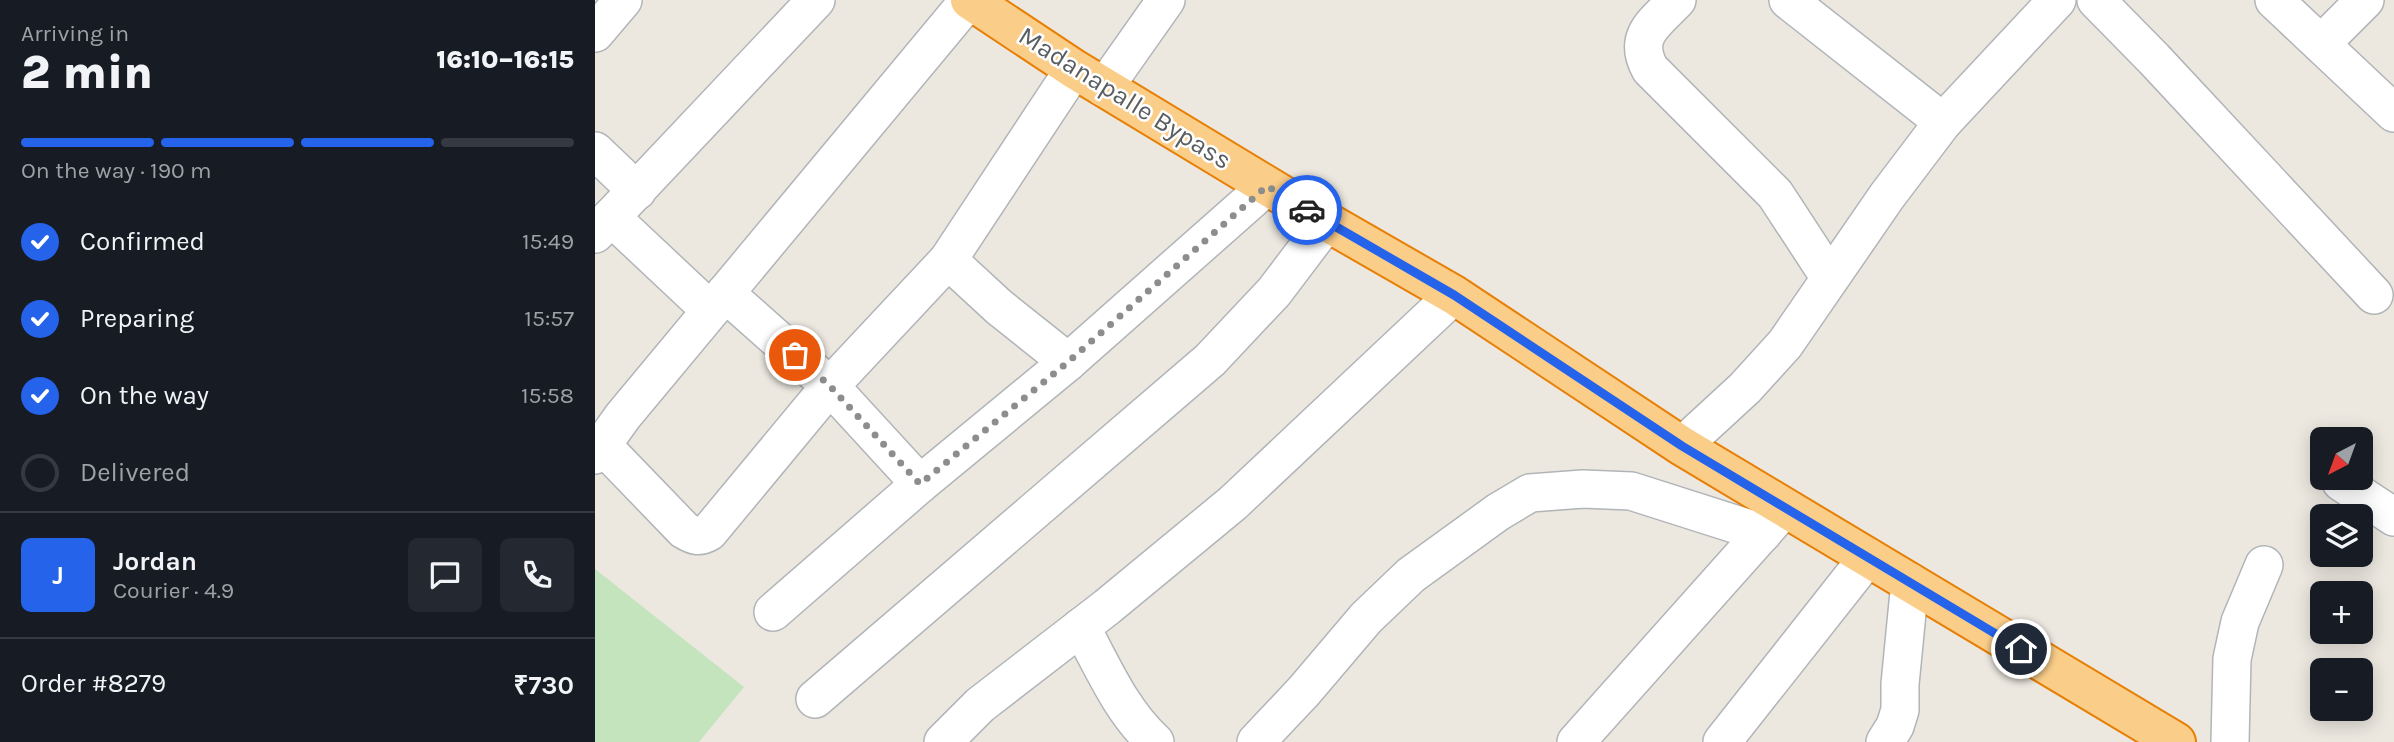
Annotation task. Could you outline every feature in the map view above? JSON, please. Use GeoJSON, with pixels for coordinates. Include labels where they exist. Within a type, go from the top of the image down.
{"type":"FeatureCollection","features":[{"type":"Feature","properties":{"kind":"highway","name":"Madanapalle Bypass"},"geometry":{"type":"LineString","coordinates":[[970,0],[1089,78],[1327,222],[1454,295],[1682,446],[1774,520],[1868,557],[2176,742]]}},
{"type":"Feature","properties":{"kind":"street"},"geometry":{"type":"LineString","coordinates":[[595,33],[623,0]]}},
{"type":"Feature","properties":{"kind":"street"},"geometry":{"type":"LineString","coordinates":[[816,0],[603,225],[717,301],[830,386],[920,484]]}},
{"type":"Feature","properties":{"kind":"street"},"geometry":{"type":"LineString","coordinates":[[970,0],[623,415],[599,450],[684,530],[694,536],[709,532],[830,386],[948,260],[1089,78],[1163,8],[1166,0]]}},
{"type":"Feature","properties":{"kind":"street"},"geometry":{"type":"LineString","coordinates":[[1677,0],[1647,33],[1642,46],[1643,57],[1650,69],[1775,194],[1830,278]]}},
{"type":"Feature","properties":{"kind":"street"},"geometry":{"type":"LineString","coordinates":[[1788,0],[1943,122]]}},
{"type":"Feature","properties":{"kind":"street"},"geometry":{"type":"LineString","coordinates":[[1682,446],[1745,388],[1785,344],[1887,196],[1943,122],[2057,0]]}},
{"type":"Feature","properties":{"kind":"street"},"geometry":{"type":"LineString","coordinates":[[2096,0],[2374,295]]}},
{"type":"Feature","properties":{"kind":"street"},"geometry":{"type":"LineString","coordinates":[[2274,0],[2394,113]]}},
{"type":"Feature","properties":{"kind":"street"},"geometry":{"type":"LineString","coordinates":[[2321,44],[2365,0]]}},
{"type":"Feature","properties":{"kind":"street"},"geometry":{"type":"LineString","coordinates":[[595,152],[637,191]]}},
{"type":"Feature","properties":{"kind":"street"},"geometry":{"type":"LineString","coordinates":[[773,612],[920,484],[1068,362],[1267,186]]}},
{"type":"Feature","properties":{"kind":"street"},"geometry":{"type":"LineString","coordinates":[[815,699],[1210,360],[1274,292],[1327,222]]}},
{"type":"Feature","properties":{"kind":"street"},"geometry":{"type":"LineString","coordinates":[[948,260],[999,307],[1068,362]]}},
{"type":"Feature","properties":{"kind":"street"},"geometry":{"type":"LineString","coordinates":[[943,742],[980,705],[1233,503],[1454,295]]}},
{"type":"Feature","properties":{"kind":"street"},"geometry":{"type":"LineString","coordinates":[[1257,742],[1366,618],[1411,575],[1529,493],[1583,489],[1631,491],[1774,520],[1597,735]]}},
{"type":"Feature","properties":{"kind":"street"},"geometry":{"type":"LineString","coordinates":[[2353,490],[2394,517]]}},
{"type":"Feature","properties":{"kind":"street"},"geometry":{"type":"LineString","coordinates":[[1722,742],[1868,557]]}},
{"type":"Feature","properties":{"kind":"street"},"geometry":{"type":"LineString","coordinates":[[2230,742],[2232,659],[2240,622],[2264,565]]}},
{"type":"Feature","properties":{"kind":"street"},"geometry":{"type":"LineString","coordinates":[[1885,742],[1895,726],[1900,710],[1910,582]]}},
{"type":"Feature","properties":{"kind":"street"},"geometry":{"type":"LineString","coordinates":[[1081,627],[1122,704],[1137,726],[1155,742]]}},
{"type":"Feature","properties":{"kind":"green space"},"geometry":{"type":"Polygon","coordinates":[[[595,569],[744,687],[699,742],[595,742],[595,569]]]}},
{"type":"Feature","properties":{"kind":"way so far"},"geometry":{"type":"LineString","coordinates":[[795,355],[830,386],[920,484],[1068,362],[1267,186],[1307,210]]}},
{"type":"Feature","properties":{"kind":"route"},"geometry":{"type":"LineString","coordinates":[[1307,210],[1454,295],[1682,446],[2021,649]]}}]}
